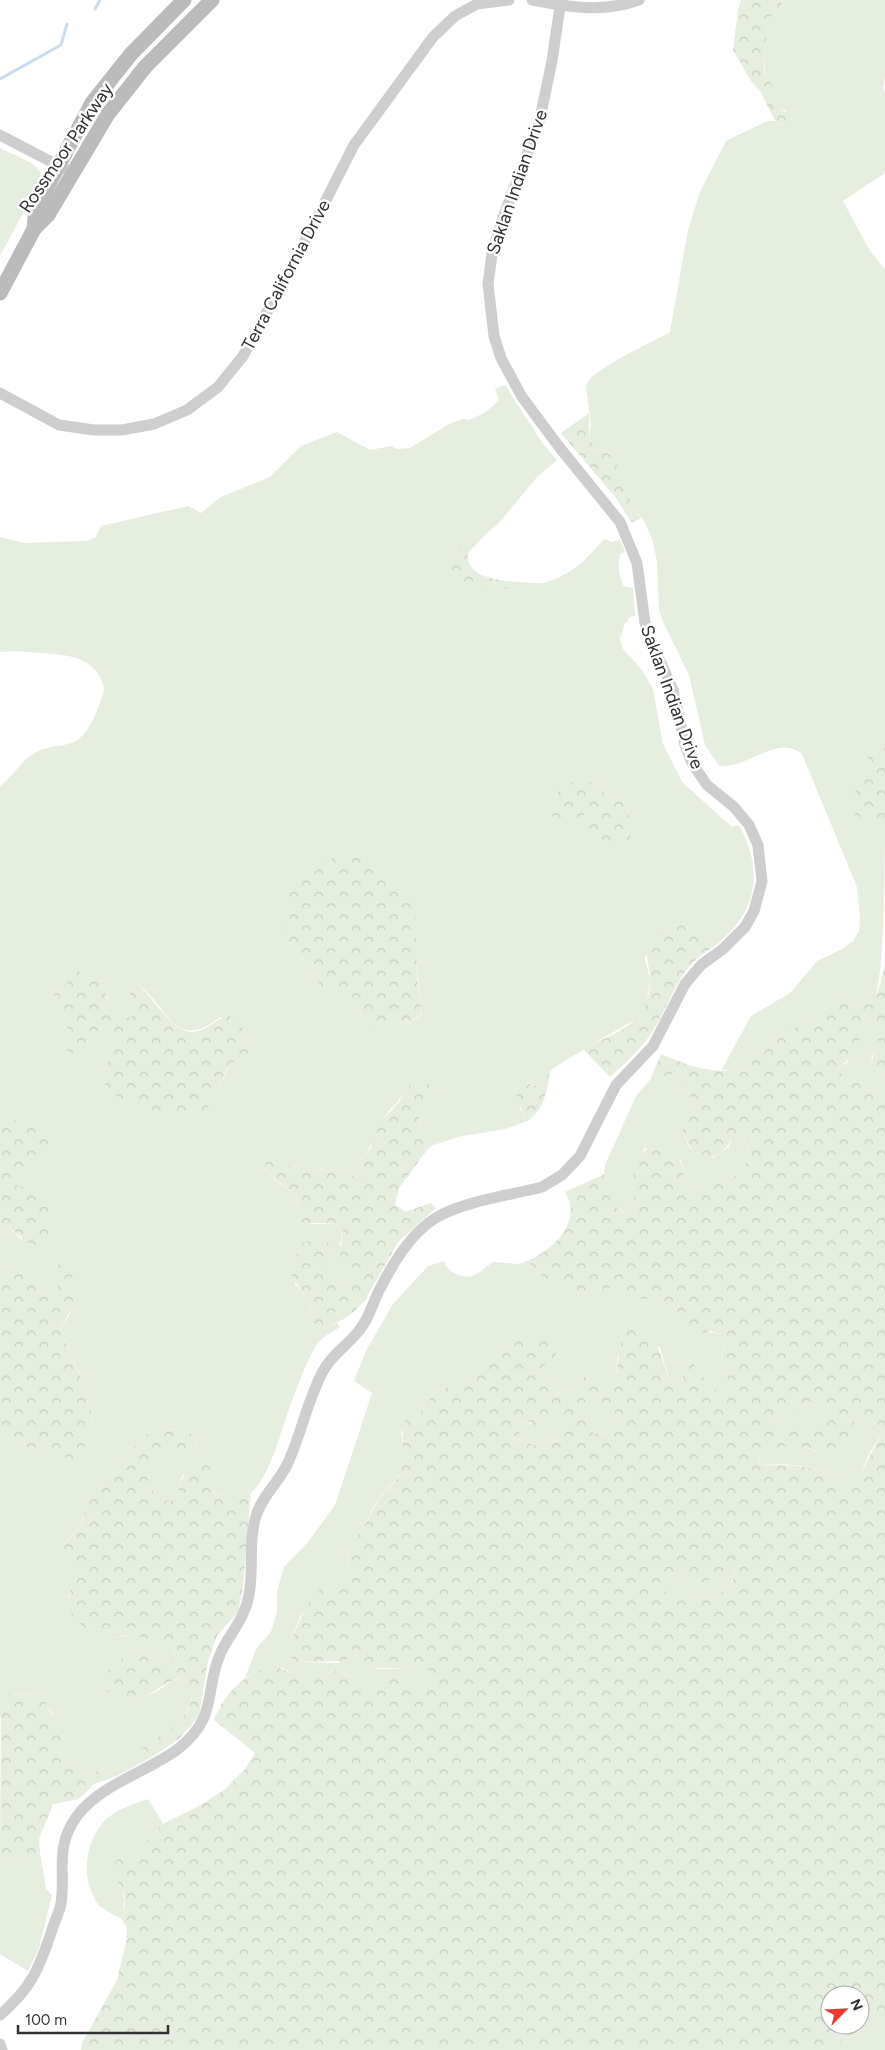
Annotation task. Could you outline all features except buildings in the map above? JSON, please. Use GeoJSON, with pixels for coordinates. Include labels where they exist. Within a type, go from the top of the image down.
{"type":"FeatureCollection","features":[{"type":"Feature","properties":{"kind":"street","name":"Rossmoor Parkway"},"geometry":{"type":"LineString","coordinates":[[34,229],[36,208],[92,103],[131,54],[184,0]]}},
{"type":"Feature","properties":{"kind":"street","name":"Rossmoor Parkway"},"geometry":{"type":"LineString","coordinates":[[0,293],[34,229],[48,215],[108,114],[145,67],[212,0]]}},
{"type":"Feature","properties":{"kind":"street","name":"Terra California Drive"},"geometry":{"type":"LineString","coordinates":[[0,394],[59,425],[94,430],[122,430],[154,424],[187,410],[218,387],[243,356],[297,257],[354,145],[427,45],[455,16],[477,4],[509,0]]}},
{"type":"Feature","properties":{"kind":"street"},"geometry":{"type":"LineString","coordinates":[[532,0],[560,3],[582,9],[626,5],[639,0]]}},
{"type":"Feature","properties":{"kind":"street","name":"Saklan Indian Drive"},"geometry":{"type":"LineString","coordinates":[[0,2015],[20,1997],[36,1974],[60,1906],[61,1856],[70,1828],[77,1817],[88,1804],[107,1791],[189,1741],[204,1720],[218,1660],[246,1611],[250,1593],[256,1516],[263,1500],[280,1478],[288,1463],[322,1372],[363,1325],[381,1287],[412,1240],[434,1220],[452,1210],[542,1187],[552,1182],[573,1165],[587,1146],[616,1085],[653,1046],[684,984],[701,964],[723,949],[739,933],[754,911],[760,895],[761,870],[754,834],[734,807],[699,775],[685,745],[673,690],[646,630],[637,563],[626,534],[610,507],[560,448],[522,397],[501,358],[494,336],[488,284],[492,254],[501,223],[539,123],[552,61],[560,3]]}},
{"type":"Feature","properties":{"kind":"street"},"geometry":{"type":"LineString","coordinates":[[0,135],[73,173]]}},
{"type":"Feature","properties":{"kind":"street"},"geometry":{"type":"LineString","coordinates":[[0,2044],[2,2050]]}},
{"type":"Feature","properties":{"kind":"green space"},"geometry":{"type":"Polygon","coordinates":[[[741,0],[784,0],[779,9],[766,22],[764,66],[766,75],[774,90],[775,103],[778,108],[793,117],[794,124],[787,128],[775,121],[760,91],[751,81],[733,50],[741,0]]]}},
{"type":"Feature","properties":{"kind":"green space"},"geometry":{"type":"Polygon","coordinates":[[[784,0],[885,0],[885,77],[883,88],[885,92],[885,173],[843,201],[870,251],[885,269],[885,747],[868,757],[864,769],[876,823],[885,822],[882,943],[878,987],[874,998],[866,1002],[858,1002],[843,994],[823,1012],[752,1052],[743,1067],[731,1071],[722,1069],[751,1016],[790,993],[817,961],[842,949],[853,941],[859,931],[860,918],[857,887],[802,754],[792,749],[782,748],[730,766],[719,766],[705,745],[689,675],[659,610],[657,562],[653,541],[644,521],[631,505],[610,454],[593,446],[589,437],[591,426],[586,386],[591,379],[610,364],[670,332],[688,230],[700,192],[726,141],[767,121],[775,121],[781,125],[786,111],[778,108],[775,103],[775,93],[766,75],[764,59],[766,22],[779,9],[784,0]]]}},
{"type":"Feature","properties":{"kind":"green space"},"geometry":{"type":"Polygon","coordinates":[[[0,148],[31,163],[40,172],[42,178],[0,256],[0,148]]]}},
{"type":"Feature","properties":{"kind":"green space"},"geometry":{"type":"Polygon","coordinates":[[[505,385],[543,444],[557,460],[537,477],[499,523],[488,532],[448,553],[452,570],[503,583],[533,585],[548,582],[563,575],[580,564],[605,539],[612,542],[620,540],[625,552],[621,553],[620,557],[620,574],[623,586],[633,588],[635,616],[630,617],[625,623],[620,639],[623,649],[642,670],[653,689],[663,744],[682,782],[732,827],[739,825],[752,860],[754,876],[752,892],[747,907],[739,921],[712,948],[709,937],[698,935],[685,924],[658,930],[645,958],[650,980],[646,1006],[639,1017],[561,1063],[551,1070],[536,1086],[527,1082],[520,1108],[527,1121],[505,1129],[462,1136],[430,1146],[432,1137],[422,1127],[420,1116],[433,1091],[403,1092],[385,1117],[361,1160],[367,1178],[354,1177],[343,1170],[295,1167],[277,1159],[264,1169],[273,1179],[296,1194],[299,1209],[312,1224],[336,1224],[343,1230],[340,1245],[359,1277],[345,1283],[327,1271],[330,1244],[324,1238],[301,1243],[294,1260],[295,1284],[309,1302],[313,1312],[314,1325],[326,1328],[337,1323],[340,1327],[321,1340],[312,1353],[304,1369],[270,1464],[251,1493],[238,1499],[231,1499],[218,1494],[203,1480],[211,1468],[182,1476],[176,1501],[160,1500],[147,1483],[153,1462],[166,1452],[183,1454],[195,1448],[197,1437],[178,1430],[159,1429],[147,1434],[90,1493],[81,1524],[61,1547],[75,1557],[77,1568],[68,1597],[107,1637],[133,1636],[166,1643],[174,1646],[175,1659],[166,1664],[138,1653],[102,1690],[116,1694],[145,1696],[180,1678],[190,1684],[192,1695],[186,1713],[179,1724],[141,1749],[152,1757],[115,1777],[115,1771],[111,1766],[87,1774],[83,1762],[63,1761],[60,1747],[64,1739],[53,1724],[51,1711],[32,1695],[8,1694],[0,1719],[0,1436],[21,1448],[41,1447],[61,1454],[71,1463],[84,1448],[91,1432],[91,1415],[88,1397],[61,1329],[71,1312],[58,1287],[53,1293],[27,1279],[16,1269],[0,1271],[0,1230],[6,1225],[22,1240],[31,1189],[15,1185],[49,1151],[40,1139],[21,1122],[7,1118],[0,1124],[0,787],[36,752],[69,744],[80,738],[94,719],[104,689],[96,671],[81,660],[73,657],[53,654],[0,652],[0,537],[24,543],[86,541],[95,538],[101,526],[188,506],[201,513],[221,497],[270,477],[301,446],[337,432],[370,450],[391,446],[397,449],[410,448],[449,424],[463,419],[469,420],[486,412],[499,400],[495,389],[505,385]],[[585,778],[598,818],[632,825],[623,800],[608,795],[585,778]],[[302,875],[296,958],[312,962],[319,980],[317,990],[347,993],[358,1007],[366,1025],[391,1020],[407,1024],[422,1015],[416,959],[400,888],[380,875],[302,875]],[[84,978],[66,985],[53,995],[57,1006],[67,1015],[67,1050],[89,1047],[101,1028],[113,1028],[117,1039],[103,1073],[209,1107],[231,1063],[246,1057],[253,1048],[248,1035],[242,1027],[220,1017],[204,1027],[192,1031],[182,1029],[165,1014],[137,983],[130,994],[136,1015],[126,1018],[114,1009],[105,992],[108,980],[95,981],[84,978]]]}},
{"type":"Feature","properties":{"kind":"green space"},"geometry":{"type":"Polygon","coordinates":[[[589,413],[590,440],[595,446],[609,454],[616,462],[632,503],[641,518],[632,523],[616,498],[561,433],[589,413]]]}},
{"type":"Feature","properties":{"kind":"green space"},"geometry":{"type":"Polygon","coordinates":[[[488,532],[468,553],[469,564],[476,571],[486,577],[499,580],[548,584],[489,589],[477,588],[459,581],[453,572],[448,553],[488,532]]]}},
{"type":"Feature","properties":{"kind":"green space"},"geometry":{"type":"Polygon","coordinates":[[[885,747],[885,822],[876,823],[855,815],[853,798],[868,757],[885,747]]]}},
{"type":"Feature","properties":{"kind":"green space"},"geometry":{"type":"Polygon","coordinates":[[[585,778],[608,795],[623,800],[632,825],[630,839],[619,843],[590,837],[588,828],[598,818],[594,808],[572,822],[557,821],[549,812],[554,799],[561,789],[572,782],[585,778]]]}},
{"type":"Feature","properties":{"kind":"green space"},"geometry":{"type":"Polygon","coordinates":[[[342,851],[361,858],[400,888],[415,909],[417,976],[422,1014],[407,1024],[391,1020],[376,1029],[366,1025],[358,1007],[347,993],[317,991],[319,980],[312,962],[296,958],[287,951],[285,916],[290,882],[302,875],[311,875],[342,851]]]}},
{"type":"Feature","properties":{"kind":"green space"},"geometry":{"type":"Polygon","coordinates":[[[685,924],[698,935],[709,937],[712,948],[699,957],[681,977],[648,1038],[610,1077],[583,1049],[619,1031],[638,1016],[645,1007],[649,994],[650,979],[647,953],[652,934],[658,930],[685,924]]]}},
{"type":"Feature","properties":{"kind":"green space"},"geometry":{"type":"Polygon","coordinates":[[[885,966],[885,1075],[881,1070],[872,1067],[878,1039],[874,1023],[866,1026],[849,1059],[839,1067],[842,1078],[859,1083],[877,1094],[885,1089],[885,2010],[881,2009],[870,2014],[870,1985],[820,1985],[820,2035],[846,2035],[834,2050],[81,2050],[82,2043],[117,1980],[126,1942],[127,1928],[122,1919],[125,1905],[124,1894],[111,1868],[118,1858],[135,1852],[163,1824],[201,1805],[224,1790],[245,1769],[255,1753],[214,1720],[224,1701],[236,1686],[243,1680],[271,1665],[294,1674],[311,1677],[339,1670],[367,1687],[393,1678],[424,1688],[435,1680],[430,1671],[413,1668],[364,1668],[359,1654],[351,1648],[346,1661],[296,1662],[289,1654],[290,1643],[307,1604],[318,1590],[336,1586],[348,1573],[349,1544],[362,1529],[379,1499],[395,1482],[400,1473],[403,1462],[403,1431],[406,1419],[420,1413],[431,1397],[443,1389],[482,1370],[512,1343],[539,1335],[548,1337],[557,1348],[555,1359],[538,1370],[559,1394],[573,1391],[580,1379],[586,1376],[598,1381],[612,1382],[616,1375],[622,1335],[631,1328],[641,1331],[654,1341],[661,1355],[669,1380],[681,1388],[684,1368],[691,1360],[711,1387],[721,1394],[730,1388],[722,1357],[725,1343],[722,1334],[709,1331],[693,1337],[684,1329],[674,1305],[657,1299],[642,1299],[627,1292],[608,1288],[585,1293],[569,1290],[541,1276],[527,1261],[547,1250],[556,1242],[568,1224],[570,1203],[565,1192],[605,1174],[606,1187],[614,1203],[627,1216],[635,1210],[634,1171],[641,1155],[657,1143],[679,1158],[683,1174],[691,1190],[703,1187],[718,1179],[740,1175],[749,1154],[748,1144],[742,1133],[733,1134],[728,1146],[720,1153],[697,1161],[683,1132],[683,1118],[695,1107],[683,1080],[674,1074],[650,1080],[661,1054],[691,1066],[712,1070],[733,1070],[743,1067],[752,1052],[823,1012],[843,994],[851,999],[862,1002],[874,996],[879,987],[885,966]],[[596,1396],[587,1398],[583,1408],[592,1432],[600,1434],[611,1430],[621,1423],[613,1410],[613,1403],[603,1403],[596,1396]],[[814,1400],[788,1412],[775,1422],[788,1430],[795,1431],[810,1428],[829,1415],[827,1403],[814,1400]],[[554,1415],[547,1423],[537,1428],[531,1422],[522,1423],[518,1430],[524,1442],[549,1449],[561,1430],[562,1419],[554,1415]],[[855,1417],[850,1447],[831,1455],[803,1447],[781,1447],[760,1455],[759,1465],[801,1466],[820,1471],[839,1482],[856,1482],[883,1431],[871,1419],[855,1417]],[[735,1563],[703,1584],[686,1576],[671,1573],[661,1580],[663,1588],[671,1597],[704,1597],[714,1595],[730,1585],[734,1576],[735,1563]]]}},
{"type":"Feature","properties":{"kind":"green space"},"geometry":{"type":"Polygon","coordinates":[[[76,967],[89,979],[98,981],[108,980],[105,993],[114,1009],[126,1018],[136,1015],[130,994],[136,983],[170,1021],[178,1027],[186,1031],[199,1031],[229,1016],[244,1030],[253,1048],[246,1057],[231,1063],[208,1108],[197,1114],[185,1117],[171,1116],[142,1109],[107,1090],[103,1073],[117,1039],[113,1028],[101,1028],[89,1047],[77,1059],[67,1050],[67,1016],[57,1006],[53,995],[66,985],[76,967]]]}},
{"type":"Feature","properties":{"kind":"green space"},"geometry":{"type":"Polygon","coordinates":[[[874,1023],[879,1037],[871,1059],[885,1075],[885,1089],[877,1094],[859,1083],[841,1078],[839,1067],[847,1063],[866,1026],[874,1023]]]}},
{"type":"Feature","properties":{"kind":"green space"},"geometry":{"type":"Polygon","coordinates":[[[551,1070],[542,1105],[527,1121],[517,1099],[516,1087],[520,1081],[536,1086],[551,1070]]]}},
{"type":"Feature","properties":{"kind":"green space"},"geometry":{"type":"Polygon","coordinates":[[[674,1074],[683,1080],[695,1108],[683,1118],[683,1132],[690,1149],[713,1158],[729,1147],[733,1134],[742,1133],[748,1144],[748,1159],[740,1175],[718,1179],[703,1187],[691,1190],[683,1178],[681,1160],[645,1148],[634,1178],[635,1210],[627,1216],[608,1198],[604,1180],[605,1165],[636,1096],[650,1080],[674,1074]]]}},
{"type":"Feature","properties":{"kind":"green space"},"geometry":{"type":"Polygon","coordinates":[[[412,1082],[423,1082],[433,1086],[419,1120],[422,1127],[432,1137],[430,1146],[399,1188],[395,1204],[405,1212],[431,1203],[436,1208],[399,1241],[364,1302],[349,1316],[326,1328],[314,1325],[314,1316],[309,1302],[290,1271],[301,1243],[323,1237],[330,1244],[327,1271],[345,1283],[358,1277],[358,1274],[342,1267],[340,1258],[343,1230],[336,1224],[299,1222],[296,1194],[274,1179],[264,1169],[266,1162],[277,1159],[295,1167],[343,1170],[354,1177],[367,1177],[361,1160],[371,1148],[374,1136],[381,1122],[400,1101],[403,1092],[412,1082]]]}},
{"type":"Feature","properties":{"kind":"green space"},"geometry":{"type":"Polygon","coordinates":[[[7,1118],[38,1129],[52,1141],[49,1151],[16,1185],[31,1189],[47,1200],[50,1221],[49,1234],[43,1245],[37,1250],[6,1225],[0,1230],[0,1124],[7,1118]]]}},
{"type":"Feature","properties":{"kind":"green space"},"geometry":{"type":"Polygon","coordinates":[[[64,1259],[71,1264],[74,1303],[61,1329],[82,1380],[91,1415],[91,1432],[84,1448],[71,1463],[61,1454],[41,1447],[21,1448],[0,1436],[0,1271],[16,1269],[27,1279],[53,1293],[58,1287],[57,1266],[64,1259]]]}},
{"type":"Feature","properties":{"kind":"green space"},"geometry":{"type":"Polygon","coordinates":[[[444,1261],[449,1269],[457,1275],[467,1277],[478,1273],[493,1262],[519,1264],[527,1261],[541,1276],[569,1290],[585,1293],[608,1288],[627,1292],[642,1299],[657,1299],[674,1305],[684,1329],[722,1334],[725,1343],[722,1357],[730,1388],[721,1395],[711,1387],[691,1360],[684,1368],[681,1389],[669,1380],[660,1347],[618,1355],[616,1375],[612,1382],[598,1381],[586,1377],[580,1379],[573,1391],[559,1394],[538,1370],[555,1359],[512,1343],[482,1370],[431,1397],[420,1413],[401,1432],[404,1457],[403,1466],[396,1479],[375,1504],[359,1534],[349,1544],[348,1573],[336,1586],[318,1591],[300,1617],[290,1643],[296,1662],[339,1663],[351,1648],[378,1669],[413,1668],[430,1671],[435,1680],[424,1688],[393,1678],[367,1687],[339,1670],[311,1677],[294,1674],[282,1668],[258,1671],[245,1678],[256,1649],[271,1632],[277,1611],[277,1591],[284,1567],[308,1542],[335,1505],[372,1393],[354,1381],[366,1351],[393,1304],[428,1266],[444,1261]]]}},
{"type":"Feature","properties":{"kind":"green space"},"geometry":{"type":"Polygon","coordinates":[[[597,1396],[614,1403],[613,1410],[621,1423],[604,1433],[592,1432],[583,1408],[587,1398],[597,1396]]]}},
{"type":"Feature","properties":{"kind":"green space"},"geometry":{"type":"Polygon","coordinates":[[[814,1400],[827,1403],[829,1415],[817,1425],[795,1431],[781,1427],[775,1422],[788,1412],[814,1400]]]}},
{"type":"Feature","properties":{"kind":"green space"},"geometry":{"type":"Polygon","coordinates":[[[555,1414],[562,1419],[561,1430],[549,1449],[524,1442],[518,1430],[522,1423],[547,1423],[555,1414]]]}},
{"type":"Feature","properties":{"kind":"green space"},"geometry":{"type":"Polygon","coordinates":[[[855,1417],[871,1419],[883,1431],[868,1456],[857,1482],[839,1482],[820,1471],[801,1466],[759,1465],[760,1455],[780,1445],[799,1445],[815,1451],[849,1447],[855,1417]]]}},
{"type":"Feature","properties":{"kind":"green space"},"geometry":{"type":"Polygon","coordinates":[[[156,1428],[179,1430],[197,1436],[195,1448],[183,1454],[166,1453],[153,1462],[147,1483],[160,1500],[176,1501],[187,1471],[204,1459],[212,1462],[211,1468],[203,1480],[213,1491],[219,1495],[231,1498],[238,1498],[251,1492],[243,1588],[238,1612],[217,1636],[208,1661],[199,1716],[179,1739],[152,1757],[141,1749],[178,1723],[185,1714],[190,1705],[192,1695],[189,1683],[180,1678],[145,1696],[128,1697],[102,1689],[98,1686],[98,1678],[122,1659],[138,1653],[166,1664],[175,1659],[174,1646],[135,1636],[106,1637],[90,1631],[80,1624],[72,1615],[69,1603],[75,1571],[75,1557],[61,1547],[81,1525],[90,1493],[147,1434],[156,1428]]]}},
{"type":"Feature","properties":{"kind":"green space"},"geometry":{"type":"Polygon","coordinates":[[[735,1562],[734,1576],[730,1585],[723,1592],[704,1597],[671,1597],[663,1588],[661,1580],[671,1573],[686,1576],[703,1584],[735,1562]]]}},
{"type":"Feature","properties":{"kind":"green space"},"geometry":{"type":"Polygon","coordinates":[[[8,1694],[42,1696],[64,1739],[60,1747],[63,1761],[83,1762],[88,1774],[111,1766],[115,1771],[115,1777],[94,1784],[79,1799],[53,1804],[39,1839],[40,1852],[34,1853],[25,1859],[13,1857],[0,1861],[1,1703],[8,1694]]]}},
{"type":"Feature","properties":{"kind":"green space"},"geometry":{"type":"Polygon","coordinates":[[[148,1799],[163,1824],[135,1852],[118,1858],[112,1868],[123,1892],[122,1919],[101,1907],[93,1896],[87,1875],[88,1854],[95,1834],[105,1820],[123,1809],[148,1799]]]}},
{"type":"Feature","properties":{"kind":"green space"},"geometry":{"type":"Polygon","coordinates":[[[40,1852],[46,1889],[52,1895],[39,1948],[28,1971],[0,1954],[0,1861],[13,1857],[25,1859],[34,1853],[40,1852]]]}},
{"type":"Feature","properties":{"kind":"green space"},"geometry":{"type":"Polygon","coordinates":[[[881,2009],[885,2010],[885,2050],[834,2050],[846,2035],[870,2035],[870,2014],[881,2009]]]}},
{"type":"Feature","properties":{"kind":"waterway"},"geometry":{"type":"LineString","coordinates":[[95,9],[100,0]]}},
{"type":"Feature","properties":{"kind":"waterway"},"geometry":{"type":"LineString","coordinates":[[0,79],[61,45],[67,24]]}}]}
